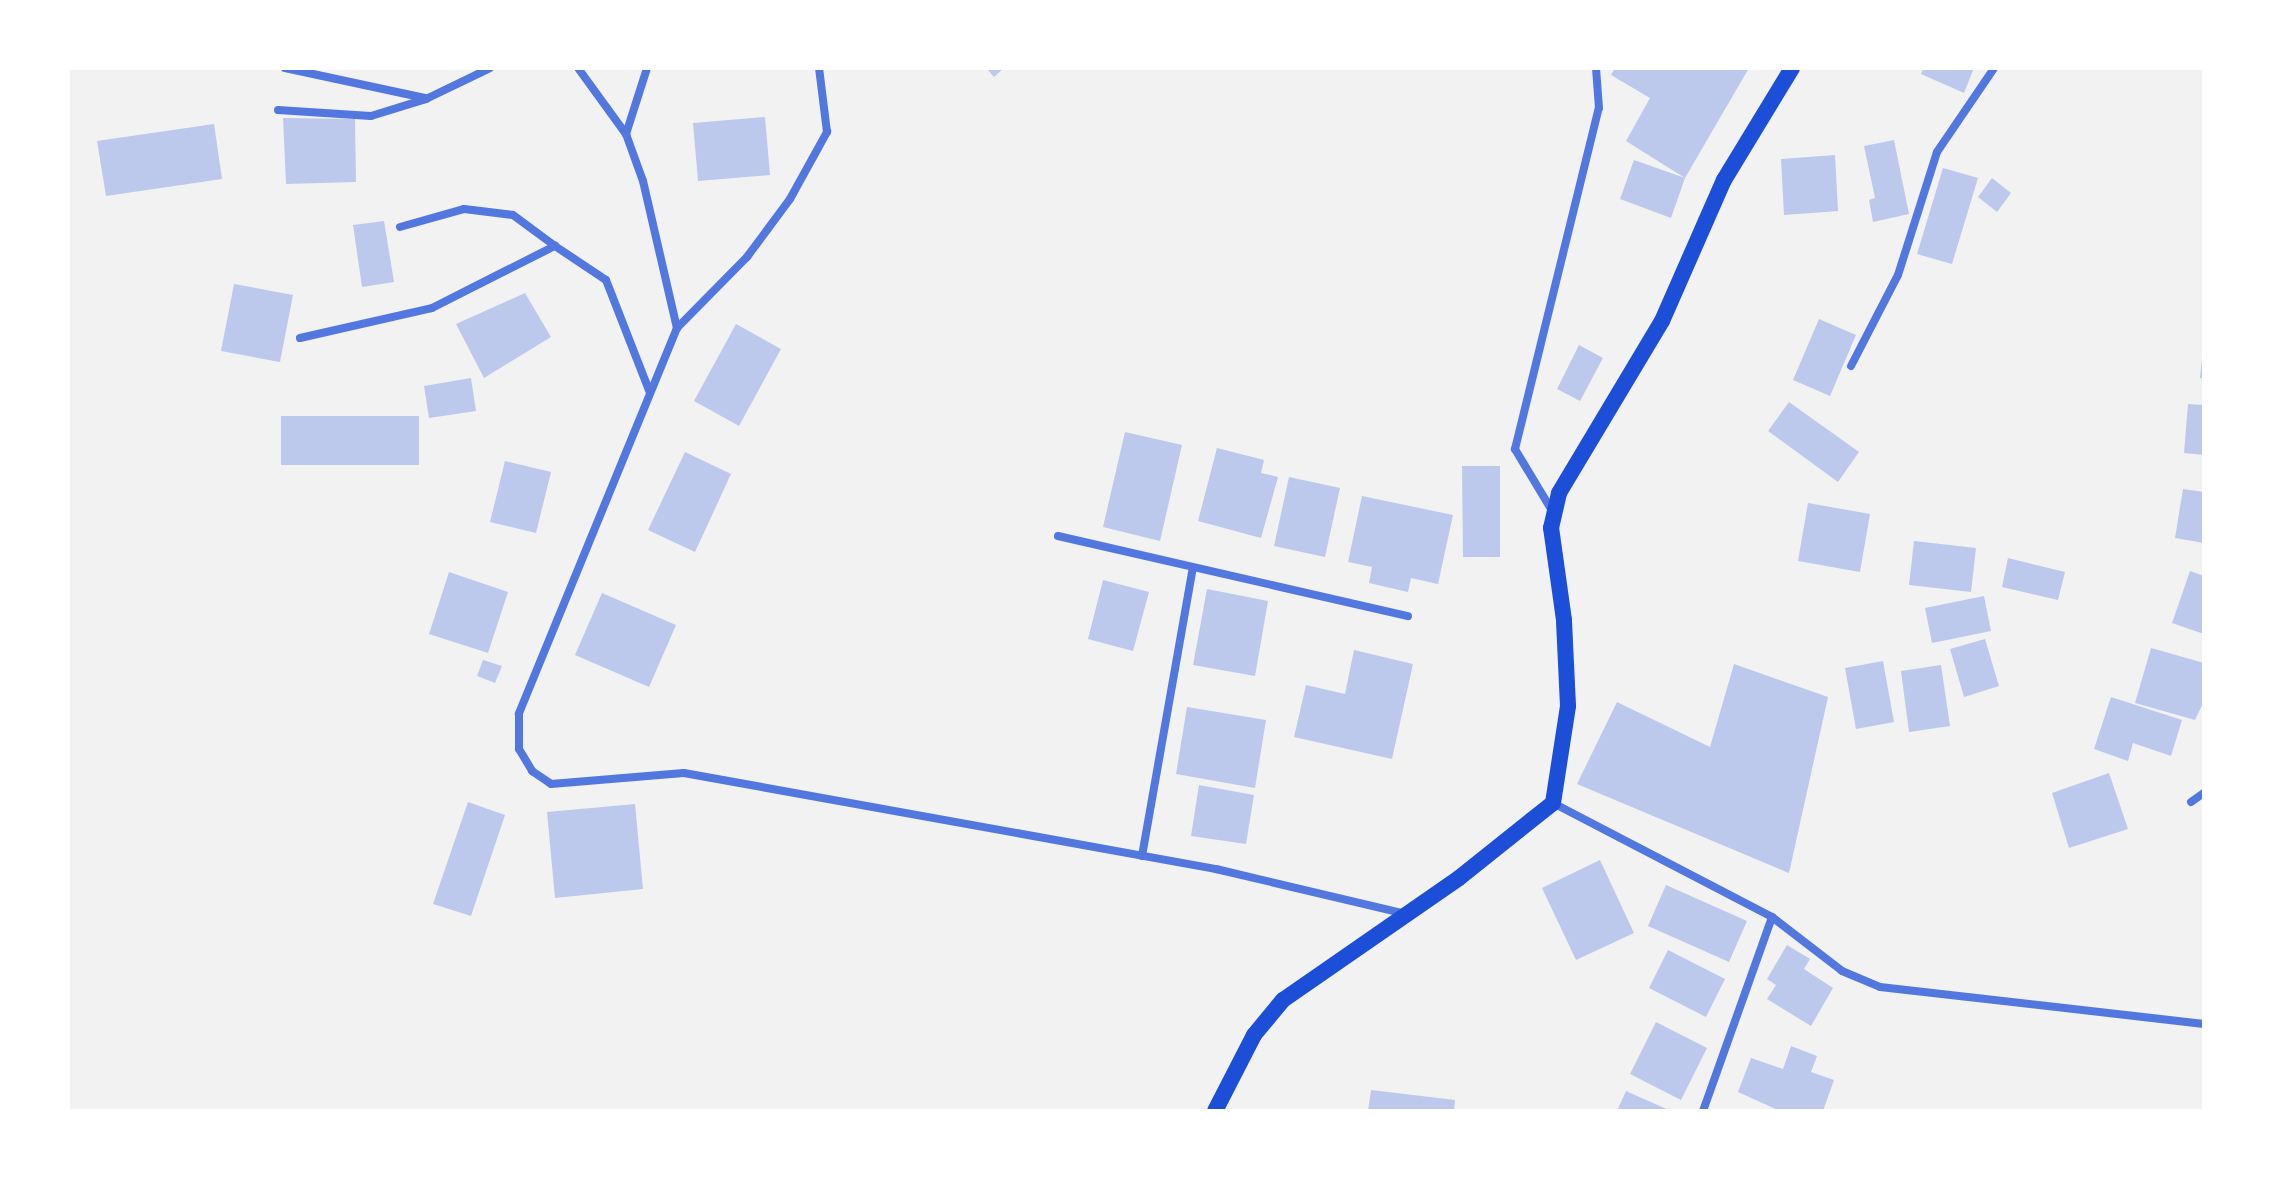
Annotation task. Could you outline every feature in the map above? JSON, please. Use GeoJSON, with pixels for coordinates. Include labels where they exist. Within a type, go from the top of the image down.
{"type":"FeatureCollection","features":[{"type":"Feature","properties":{"kind":"main road"},"geometry":{"type":"LineString","coordinates":[[1215,1111],[1254,1035],[1283,1000],[1408,915],[1553,803],[1568,706],[1564,620],[1551,528],[1559,493],[1662,321],[1724,180],[1792,68]]}},
{"type":"Feature","properties":{"kind":"street"},"geometry":{"type":"LineString","coordinates":[[285,68],[426,99]]}},
{"type":"Feature","properties":{"kind":"street"},"geometry":{"type":"LineString","coordinates":[[278,110],[371,116],[426,99],[490,68]]}},
{"type":"Feature","properties":{"kind":"street"},"geometry":{"type":"LineString","coordinates":[[578,68],[626,134],[643,181],[677,328]]}},
{"type":"Feature","properties":{"kind":"street"},"geometry":{"type":"LineString","coordinates":[[626,134],[647,68]]}},
{"type":"Feature","properties":{"kind":"street"},"geometry":{"type":"LineString","coordinates":[[819,68],[827,132],[790,199],[747,257],[677,328],[519,714],[519,749],[532,771],[551,784],[684,773],[1142,856],[1408,915]]}},
{"type":"Feature","properties":{"kind":"street"},"geometry":{"type":"LineString","coordinates":[[1554,514],[1515,449],[1599,108],[1596,68]]}},
{"type":"Feature","properties":{"kind":"street"},"geometry":{"type":"LineString","coordinates":[[1851,366],[1898,275],[1937,152],[1994,68]]}},
{"type":"Feature","properties":{"kind":"street"},"geometry":{"type":"LineString","coordinates":[[400,227],[464,209],[513,215],[606,280],[650,394]]}},
{"type":"Feature","properties":{"kind":"street"},"geometry":{"type":"LineString","coordinates":[[300,338],[432,308],[555,246]]}},
{"type":"Feature","properties":{"kind":"street"},"geometry":{"type":"LineString","coordinates":[[1058,536],[1408,616]]}},
{"type":"Feature","properties":{"kind":"street"},"geometry":{"type":"LineString","coordinates":[[1142,856],[1193,568]]}},
{"type":"Feature","properties":{"kind":"street"},"geometry":{"type":"LineString","coordinates":[[2191,802],[2204,793]]}},
{"type":"Feature","properties":{"kind":"street"},"geometry":{"type":"LineString","coordinates":[[1553,803],[1772,917],[1842,971],[1880,987],[2204,1024]]}},
{"type":"Feature","properties":{"kind":"street"},"geometry":{"type":"LineString","coordinates":[[1703,1111],[1772,917]]}},
{"type":"Feature","properties":{"kind":"building"},"geometry":{"type":"Polygon","coordinates":[[[986,68],[1004,68],[994,77],[986,68]]]}},
{"type":"Feature","properties":{"kind":"building"},"geometry":{"type":"Polygon","coordinates":[[[1615,68],[1749,68],[1685,178],[1626,141],[1650,98],[1611,75],[1615,68]]]}},
{"type":"Feature","properties":{"kind":"building"},"geometry":{"type":"Polygon","coordinates":[[[1923,68],[1974,68],[1964,93],[1921,74],[1923,68]]]}},
{"type":"Feature","properties":{"kind":"building"},"geometry":{"type":"Polygon","coordinates":[[[765,117],[770,175],[698,181],[693,123],[765,117]]]}},
{"type":"Feature","properties":{"kind":"building"},"geometry":{"type":"Polygon","coordinates":[[[283,118],[355,119],[356,182],[286,184],[283,118]]]}},
{"type":"Feature","properties":{"kind":"building"},"geometry":{"type":"Polygon","coordinates":[[[214,124],[222,179],[106,196],[97,141],[214,124]]]}},
{"type":"Feature","properties":{"kind":"building"},"geometry":{"type":"Polygon","coordinates":[[[1894,140],[1909,214],[1873,222],[1869,200],[1875,198],[1864,146],[1894,140]]]}},
{"type":"Feature","properties":{"kind":"building"},"geometry":{"type":"Polygon","coordinates":[[[1835,155],[1838,211],[1784,215],[1781,159],[1835,155]]]}},
{"type":"Feature","properties":{"kind":"building"},"geometry":{"type":"Polygon","coordinates":[[[1634,160],[1685,178],[1671,218],[1620,199],[1634,160]]]}},
{"type":"Feature","properties":{"kind":"building"},"geometry":{"type":"Polygon","coordinates":[[[1943,168],[1978,178],[1952,264],[1917,254],[1943,168]]]}},
{"type":"Feature","properties":{"kind":"building"},"geometry":{"type":"Polygon","coordinates":[[[1992,178],[2011,193],[1997,212],[1978,197],[1992,178]]]}},
{"type":"Feature","properties":{"kind":"building"},"geometry":{"type":"Polygon","coordinates":[[[384,221],[394,282],[362,287],[353,225],[384,221]]]}},
{"type":"Feature","properties":{"kind":"building"},"geometry":{"type":"Polygon","coordinates":[[[234,284],[293,295],[280,362],[221,351],[234,284]]]}},
{"type":"Feature","properties":{"kind":"building"},"geometry":{"type":"Polygon","coordinates":[[[525,293],[551,337],[484,378],[456,324],[525,293]]]}},
{"type":"Feature","properties":{"kind":"building"},"geometry":{"type":"Polygon","coordinates":[[[1819,319],[1856,335],[1830,396],[1793,380],[1819,319]]]}},
{"type":"Feature","properties":{"kind":"building"},"geometry":{"type":"Polygon","coordinates":[[[736,324],[781,349],[739,426],[694,401],[736,324]]]}},
{"type":"Feature","properties":{"kind":"building"},"geometry":{"type":"Polygon","coordinates":[[[1579,345],[1603,358],[1580,401],[1557,389],[1579,345]]]}},
{"type":"Feature","properties":{"kind":"building"},"geometry":{"type":"Polygon","coordinates":[[[2204,359],[2204,379],[2200,378],[2204,359]]]}},
{"type":"Feature","properties":{"kind":"building"},"geometry":{"type":"Polygon","coordinates":[[[471,378],[476,411],[429,418],[424,386],[471,378]]]}},
{"type":"Feature","properties":{"kind":"building"},"geometry":{"type":"Polygon","coordinates":[[[1789,402],[1859,452],[1838,482],[1768,431],[1789,402]]]}},
{"type":"Feature","properties":{"kind":"building"},"geometry":{"type":"Polygon","coordinates":[[[2188,404],[2204,405],[2204,455],[2184,453],[2188,404]]]}},
{"type":"Feature","properties":{"kind":"building"},"geometry":{"type":"Polygon","coordinates":[[[281,416],[419,416],[419,465],[281,465],[281,416]]]}},
{"type":"Feature","properties":{"kind":"building"},"geometry":{"type":"Polygon","coordinates":[[[1125,432],[1182,445],[1160,541],[1103,527],[1125,432]]]}},
{"type":"Feature","properties":{"kind":"building"},"geometry":{"type":"Polygon","coordinates":[[[1217,448],[1264,460],[1261,473],[1278,477],[1261,538],[1198,521],[1217,448]]]}},
{"type":"Feature","properties":{"kind":"building"},"geometry":{"type":"Polygon","coordinates":[[[685,452],[731,474],[695,552],[648,530],[685,452]]]}},
{"type":"Feature","properties":{"kind":"building"},"geometry":{"type":"Polygon","coordinates":[[[505,461],[551,472],[536,533],[490,522],[505,461]]]}},
{"type":"Feature","properties":{"kind":"building"},"geometry":{"type":"Polygon","coordinates":[[[1462,466],[1500,466],[1500,557],[1463,557],[1462,466]]]}},
{"type":"Feature","properties":{"kind":"building"},"geometry":{"type":"Polygon","coordinates":[[[1289,477],[1340,488],[1325,557],[1274,546],[1289,477]]]}},
{"type":"Feature","properties":{"kind":"building"},"geometry":{"type":"Polygon","coordinates":[[[2183,489],[2204,492],[2204,543],[2175,538],[2183,489]]]}},
{"type":"Feature","properties":{"kind":"building"},"geometry":{"type":"Polygon","coordinates":[[[1362,496],[1453,515],[1438,584],[1411,578],[1408,592],[1369,583],[1372,567],[1348,562],[1362,496]]]}},
{"type":"Feature","properties":{"kind":"building"},"geometry":{"type":"Polygon","coordinates":[[[1808,503],[1870,514],[1860,572],[1798,561],[1808,503]]]}},
{"type":"Feature","properties":{"kind":"building"},"geometry":{"type":"Polygon","coordinates":[[[1914,541],[1976,548],[1971,592],[1909,585],[1914,541]]]}},
{"type":"Feature","properties":{"kind":"building"},"geometry":{"type":"Polygon","coordinates":[[[2008,558],[2065,572],[2058,600],[2002,587],[2008,558]]]}},
{"type":"Feature","properties":{"kind":"building"},"geometry":{"type":"Polygon","coordinates":[[[2190,571],[2204,576],[2204,634],[2172,623],[2190,571]]]}},
{"type":"Feature","properties":{"kind":"building"},"geometry":{"type":"Polygon","coordinates":[[[449,572],[508,592],[488,653],[429,634],[449,572]]]}},
{"type":"Feature","properties":{"kind":"building"},"geometry":{"type":"Polygon","coordinates":[[[1103,580],[1149,592],[1133,651],[1088,639],[1103,580]]]}},
{"type":"Feature","properties":{"kind":"building"},"geometry":{"type":"Polygon","coordinates":[[[1207,589],[1268,601],[1255,676],[1193,665],[1207,589]]]}},
{"type":"Feature","properties":{"kind":"building"},"geometry":{"type":"Polygon","coordinates":[[[602,593],[676,625],[649,687],[575,655],[602,593]]]}},
{"type":"Feature","properties":{"kind":"building"},"geometry":{"type":"Polygon","coordinates":[[[1984,596],[1991,631],[1932,643],[1925,608],[1984,596]]]}},
{"type":"Feature","properties":{"kind":"building"},"geometry":{"type":"Polygon","coordinates":[[[1985,639],[1999,686],[1964,697],[1950,649],[1985,639]]]}},
{"type":"Feature","properties":{"kind":"building"},"geometry":{"type":"Polygon","coordinates":[[[2151,648],[2204,663],[2204,701],[2195,720],[2135,703],[2151,648]]]}},
{"type":"Feature","properties":{"kind":"building"},"geometry":{"type":"Polygon","coordinates":[[[1354,650],[1413,664],[1392,759],[1294,737],[1306,685],[1345,694],[1354,650]]]}},
{"type":"Feature","properties":{"kind":"building"},"geometry":{"type":"Polygon","coordinates":[[[483,660],[502,666],[495,683],[477,676],[483,660]]]}},
{"type":"Feature","properties":{"kind":"building"},"geometry":{"type":"Polygon","coordinates":[[[1883,661],[1894,722],[1856,729],[1845,668],[1883,661]]]}},
{"type":"Feature","properties":{"kind":"building"},"geometry":{"type":"Polygon","coordinates":[[[1734,664],[1828,697],[1789,873],[1577,784],[1617,702],[1710,747],[1734,664]]]}},
{"type":"Feature","properties":{"kind":"building"},"geometry":{"type":"Polygon","coordinates":[[[1941,665],[1950,726],[1909,732],[1901,671],[1941,665]]]}},
{"type":"Feature","properties":{"kind":"building"},"geometry":{"type":"Polygon","coordinates":[[[2111,697],[2182,720],[2171,756],[2133,743],[2128,761],[2094,749],[2111,697]]]}},
{"type":"Feature","properties":{"kind":"building"},"geometry":{"type":"Polygon","coordinates":[[[1187,707],[1266,720],[1255,788],[1176,774],[1187,707]]]}},
{"type":"Feature","properties":{"kind":"building"},"geometry":{"type":"Polygon","coordinates":[[[2109,773],[2128,829],[2069,848],[2052,793],[2109,773]]]}},
{"type":"Feature","properties":{"kind":"building"},"geometry":{"type":"Polygon","coordinates":[[[1199,785],[1254,795],[1246,844],[1191,836],[1199,785]]]}},
{"type":"Feature","properties":{"kind":"building"},"geometry":{"type":"Polygon","coordinates":[[[468,802],[505,815],[471,916],[433,904],[468,802]]]}},
{"type":"Feature","properties":{"kind":"building"},"geometry":{"type":"Polygon","coordinates":[[[635,804],[643,889],[555,898],[547,812],[635,804]]]}},
{"type":"Feature","properties":{"kind":"building"},"geometry":{"type":"Polygon","coordinates":[[[1600,860],[1634,933],[1576,960],[1542,888],[1600,860]]]}},
{"type":"Feature","properties":{"kind":"building"},"geometry":{"type":"Polygon","coordinates":[[[1666,885],[1747,921],[1729,962],[1648,926],[1666,885]]]}},
{"type":"Feature","properties":{"kind":"building"},"geometry":{"type":"Polygon","coordinates":[[[1787,945],[1810,959],[1804,969],[1833,988],[1811,1026],[1767,999],[1776,985],[1767,979],[1787,945]]]}},
{"type":"Feature","properties":{"kind":"building"},"geometry":{"type":"Polygon","coordinates":[[[1668,950],[1725,979],[1706,1017],[1649,988],[1668,950]]]}},
{"type":"Feature","properties":{"kind":"building"},"geometry":{"type":"Polygon","coordinates":[[[1656,1022],[1707,1048],[1681,1100],[1630,1074],[1656,1022]]]}},
{"type":"Feature","properties":{"kind":"building"},"geometry":{"type":"Polygon","coordinates":[[[1791,1046],[1817,1056],[1811,1072],[1834,1080],[1823,1111],[1780,1111],[1738,1092],[1751,1058],[1783,1069],[1791,1046]]]}},
{"type":"Feature","properties":{"kind":"building"},"geometry":{"type":"Polygon","coordinates":[[[1371,1090],[1455,1100],[1454,1111],[1368,1111],[1371,1090]]]}},
{"type":"Feature","properties":{"kind":"building"},"geometry":{"type":"Polygon","coordinates":[[[1626,1091],[1671,1111],[1617,1111],[1626,1091]]]}}]}
